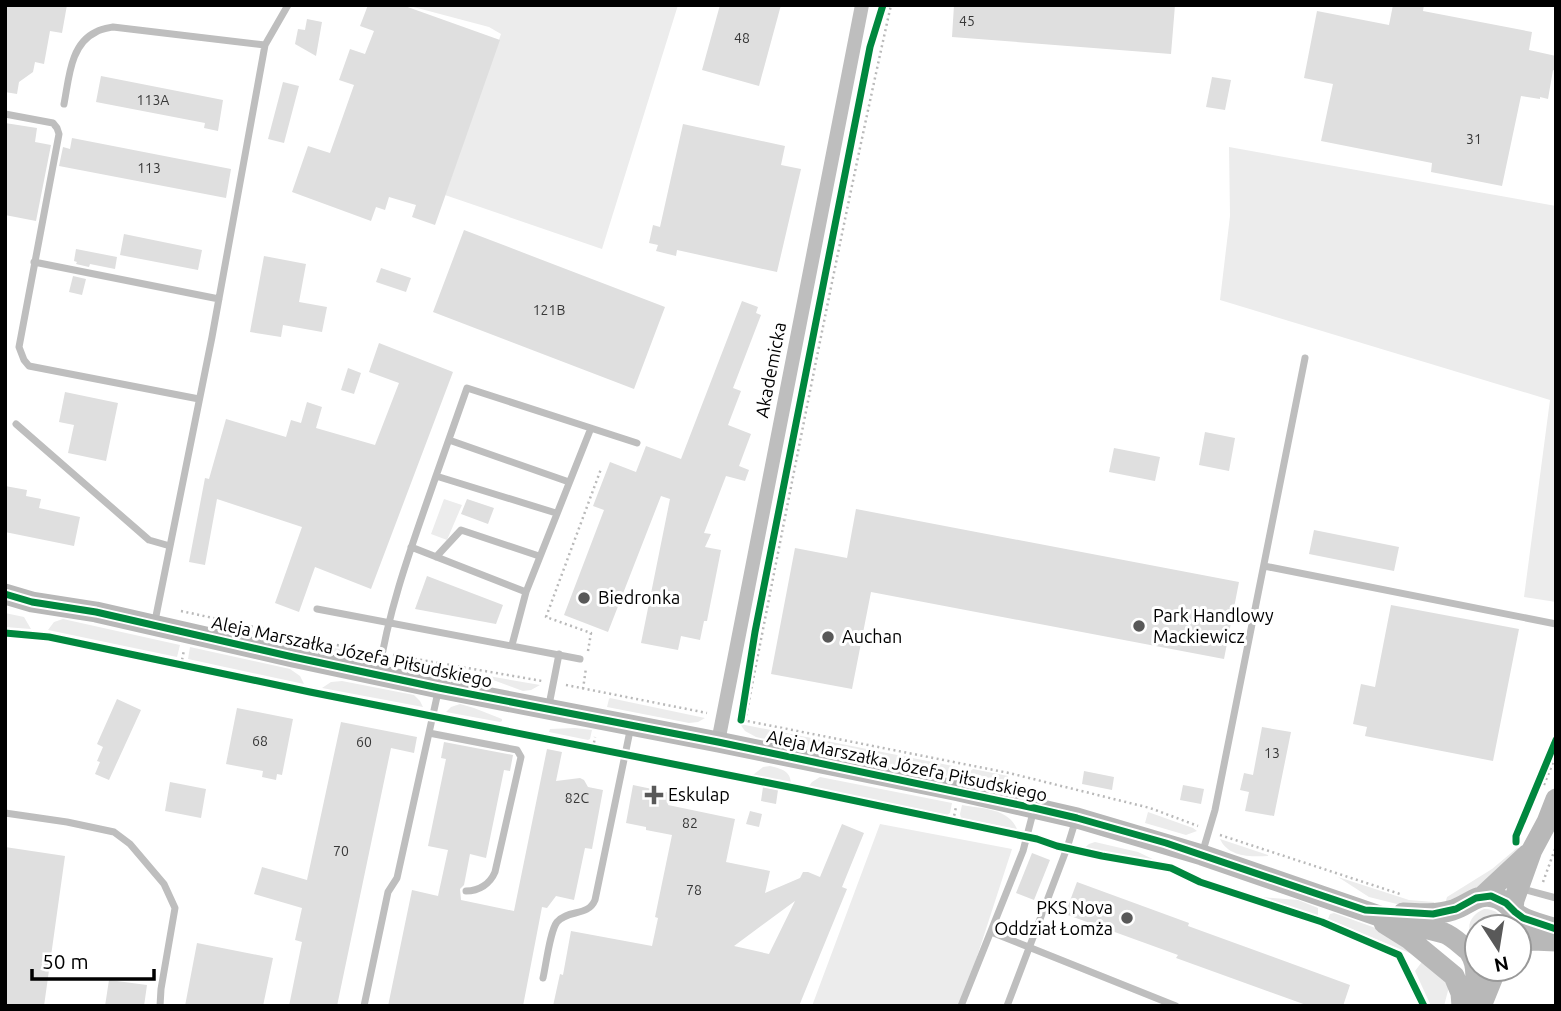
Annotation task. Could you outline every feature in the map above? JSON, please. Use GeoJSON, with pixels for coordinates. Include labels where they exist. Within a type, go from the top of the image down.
{"type":"FeatureCollection","features":[{"type":"Feature","properties":{"kind":"street","name":"Akademicka"},"geometry":{"type":"LineString","coordinates":[[718,742],[862,5]]}},
{"type":"Feature","properties":{"kind":"street","name":"Aleja Marszałka Józefa Piłsudskiego"},"geometry":{"type":"LineString","coordinates":[[5,594],[32,602],[96,612],[439,688],[718,742],[1077,818],[1202,855],[1393,920],[1444,933],[1463,945]]}},
{"type":"Feature","properties":{"kind":"street","name":"Aleja Marszałka Józefa Piłsudskiego"},"geometry":{"type":"LineString","coordinates":[[5,606],[32,602]]}},
{"type":"Feature","properties":{"kind":"street"},"geometry":{"type":"LineString","coordinates":[[1515,913],[1513,904],[1519,887],[1542,855],[1547,822],[1556,799]]}},
{"type":"Feature","properties":{"kind":"street"},"geometry":{"type":"LineString","coordinates":[[1463,940],[1457,931],[1457,919],[1474,900],[1542,855]]}},
{"type":"Feature","properties":{"kind":"street"},"geometry":{"type":"LineString","coordinates":[[1474,900],[1495,897],[1506,902],[1512,913]]}},
{"type":"Feature","properties":{"kind":"street","name":"Aleja Marszałka Józefa Piłsudskiego"},"geometry":{"type":"LineString","coordinates":[[1365,910],[1433,914],[1456,909],[1474,900]]}},
{"type":"Feature","properties":{"kind":"street"},"geometry":{"type":"LineString","coordinates":[[1365,910],[1408,938],[1449,971],[1459,987],[1462,1006]]}},
{"type":"Feature","properties":{"kind":"street"},"geometry":{"type":"LineString","coordinates":[[1533,922],[1556,929]]}},
{"type":"Feature","properties":{"kind":"street"},"geometry":{"type":"LineString","coordinates":[[1533,940],[1556,941]]}},
{"type":"Feature","properties":{"kind":"street"},"geometry":{"type":"LineString","coordinates":[[1471,1006],[1475,983]]}},
{"type":"Feature","properties":{"kind":"street"},"geometry":{"type":"LineString","coordinates":[[1481,1006],[1490,983]]}},
{"type":"Feature","properties":{"kind":"lane"},"geometry":{"type":"LineString","coordinates":[[154,625],[219,299],[265,46],[288,5]]}},
{"type":"Feature","properties":{"kind":"lane"},"geometry":{"type":"LineString","coordinates":[[64,104],[74,55],[95,32],[113,27],[265,46]]}},
{"type":"Feature","properties":{"kind":"lane"},"geometry":{"type":"LineString","coordinates":[[5,114],[53,123],[58,134],[19,346],[24,360],[29,366],[199,398]]}},
{"type":"Feature","properties":{"kind":"lane"},"geometry":{"type":"LineString","coordinates":[[34,262],[219,299]]}},
{"type":"Feature","properties":{"kind":"lane"},"geometry":{"type":"LineString","coordinates":[[1202,855],[1215,810],[1305,358]]}},
{"type":"Feature","properties":{"kind":"lane"},"geometry":{"type":"LineString","coordinates":[[378,675],[389,622],[411,547],[467,388],[637,443]]}},
{"type":"Feature","properties":{"kind":"lane"},"geometry":{"type":"LineString","coordinates":[[16,424],[149,540],[170,546]]}},
{"type":"Feature","properties":{"kind":"lane"},"geometry":{"type":"LineString","coordinates":[[512,645],[539,556],[591,428]]}},
{"type":"Feature","properties":{"kind":"lane"},"geometry":{"type":"LineString","coordinates":[[449,440],[569,482]]}},
{"type":"Feature","properties":{"kind":"lane"},"geometry":{"type":"LineString","coordinates":[[436,475],[556,513]]}},
{"type":"Feature","properties":{"kind":"lane"},"geometry":{"type":"LineString","coordinates":[[436,557],[461,530],[539,556]]}},
{"type":"Feature","properties":{"kind":"lane"},"geometry":{"type":"LineString","coordinates":[[411,547],[526,592]]}},
{"type":"Feature","properties":{"kind":"lane"},"geometry":{"type":"LineString","coordinates":[[1264,566],[1556,624]]}},
{"type":"Feature","properties":{"kind":"lane"},"geometry":{"type":"LineString","coordinates":[[317,610],[584,657]]}},
{"type":"Feature","properties":{"kind":"lane"},"geometry":{"type":"LineString","coordinates":[[548,709],[559,654]]}},
{"type":"Feature","properties":{"kind":"lane"},"geometry":{"type":"LineString","coordinates":[[364,1006],[388,892],[397,878],[439,688]]}},
{"type":"Feature","properties":{"kind":"lane"},"geometry":{"type":"LineString","coordinates":[[543,978],[557,922],[564,917],[586,911],[595,900],[631,725]]}},
{"type":"Feature","properties":{"kind":"lane"},"geometry":{"type":"LineString","coordinates":[[429,733],[520,752],[495,872],[480,888],[466,891]]}},
{"type":"Feature","properties":{"kind":"lane"},"geometry":{"type":"LineString","coordinates":[[961,1006],[1023,851],[1034,808]]}},
{"type":"Feature","properties":{"kind":"lane"},"geometry":{"type":"LineString","coordinates":[[5,813],[114,832],[130,844],[164,884],[175,908],[160,1006]]}},
{"type":"Feature","properties":{"kind":"lane"},"geometry":{"type":"LineString","coordinates":[[1007,1006],[1077,818]]}},
{"type":"Feature","properties":{"kind":"lane"},"geometry":{"type":"LineString","coordinates":[[1519,887],[1556,898]]}},
{"type":"Feature","properties":{"kind":"lane"},"geometry":{"type":"LineString","coordinates":[[991,932],[1176,1006]]}},
{"type":"Feature","properties":{"kind":"path"},"geometry":{"type":"LineString","coordinates":[[880,16],[883,5]]}},
{"type":"Feature","properties":{"kind":"path"},"geometry":{"type":"LineString","coordinates":[[742,719],[853,174],[891,5]]}},
{"type":"Feature","properties":{"kind":"path"},"geometry":{"type":"LineString","coordinates":[[742,719],[755,632],[826,271]]}},
{"type":"Feature","properties":{"kind":"path"},"geometry":{"type":"LineString","coordinates":[[584,657],[591,633],[546,617],[601,469]]}},
{"type":"Feature","properties":{"kind":"path"},"geometry":{"type":"LineString","coordinates":[[583,689],[586,666]]}},
{"type":"Feature","properties":{"kind":"path"},"geometry":{"type":"LineString","coordinates":[[590,747],[601,693]]}},
{"type":"Feature","properties":{"kind":"path"},"geometry":{"type":"LineString","coordinates":[[703,712],[707,710],[742,719]]}},
{"type":"Feature","properties":{"kind":"path"},"geometry":{"type":"LineString","coordinates":[[1537,785],[1554,745]]}},
{"type":"Feature","properties":{"kind":"path"},"geometry":{"type":"LineString","coordinates":[[957,822],[969,765]]}},
{"type":"Feature","properties":{"kind":"path"},"geometry":{"type":"LineString","coordinates":[[1542,855],[1556,848]]}},
{"type":"Feature","properties":{"kind":"shaded area"},"geometry":{"type":"Polygon","coordinates":[[[406,5],[678,5],[602,249],[445,195],[501,34],[489,27],[406,5]]]}},
{"type":"Feature","properties":{"kind":"shaded area"},"geometry":{"type":"Polygon","coordinates":[[[1229,147],[1556,206],[1556,602],[1524,597],[1550,400],[1220,300],[1230,216],[1229,147]]]}},
{"type":"Feature","properties":{"kind":"shaded area"},"geometry":{"type":"Polygon","coordinates":[[[444,499],[462,505],[447,540],[431,534],[444,499]]]}},
{"type":"Feature","properties":{"kind":"shaded area"},"geometry":{"type":"Polygon","coordinates":[[[5,613],[24,617],[31,629],[5,627],[5,613]]]}},
{"type":"Feature","properties":{"kind":"shaded area"},"geometry":{"type":"Polygon","coordinates":[[[63,619],[180,645],[177,657],[48,630],[54,622],[63,619]]]}},
{"type":"Feature","properties":{"kind":"shaded area"},"geometry":{"type":"Polygon","coordinates":[[[250,630],[362,654],[350,656],[251,634],[250,630]]]}},
{"type":"Feature","properties":{"kind":"shaded area"},"geometry":{"type":"Polygon","coordinates":[[[190,647],[290,669],[300,676],[304,684],[188,659],[190,647]]]}},
{"type":"Feature","properties":{"kind":"shaded area"},"geometry":{"type":"Polygon","coordinates":[[[477,674],[540,685],[523,691],[477,674]]]}},
{"type":"Feature","properties":{"kind":"shaded area"},"geometry":{"type":"Polygon","coordinates":[[[342,681],[414,695],[423,707],[322,688],[331,682],[342,681]]]}},
{"type":"Feature","properties":{"kind":"shaded area"},"geometry":{"type":"Polygon","coordinates":[[[610,698],[705,718],[689,723],[607,707],[610,698]]]}},
{"type":"Feature","properties":{"kind":"shaded area"},"geometry":{"type":"Polygon","coordinates":[[[460,704],[502,719],[502,721],[446,712],[460,704]]]}},
{"type":"Feature","properties":{"kind":"shaded area"},"geometry":{"type":"Polygon","coordinates":[[[740,724],[958,767],[957,778],[756,737],[745,731],[740,724]]]}},
{"type":"Feature","properties":{"kind":"shaded area"},"geometry":{"type":"Polygon","coordinates":[[[550,729],[592,730],[590,739],[549,732],[550,729]]]}},
{"type":"Feature","properties":{"kind":"shaded area"},"geometry":{"type":"Polygon","coordinates":[[[770,766],[787,773],[791,783],[753,775],[763,767],[770,766]]]}},
{"type":"Feature","properties":{"kind":"shaded area"},"geometry":{"type":"Polygon","coordinates":[[[973,769],[1008,776],[1005,788],[967,780],[968,773],[973,769]]]}},
{"type":"Feature","properties":{"kind":"shaded area"},"geometry":{"type":"Polygon","coordinates":[[[820,777],[952,803],[950,813],[947,815],[809,786],[820,777]]]}},
{"type":"Feature","properties":{"kind":"shaded area"},"geometry":{"type":"Polygon","coordinates":[[[962,805],[1001,813],[1013,822],[1017,829],[961,818],[962,805]]]}},
{"type":"Feature","properties":{"kind":"shaded area"},"geometry":{"type":"Polygon","coordinates":[[[1148,812],[1197,831],[1186,835],[1145,823],[1148,812]]]}},
{"type":"Feature","properties":{"kind":"shaded area"},"geometry":{"type":"Polygon","coordinates":[[[880,824],[1012,849],[961,1006],[812,1006],[880,824]]]}},
{"type":"Feature","properties":{"kind":"shaded area"},"geometry":{"type":"Polygon","coordinates":[[[1220,839],[1268,855],[1268,856],[1234,853],[1220,839]]]}},
{"type":"Feature","properties":{"kind":"shaded area"},"geometry":{"type":"Polygon","coordinates":[[[1095,842],[1138,852],[1163,864],[1082,850],[1095,842]]]}},
{"type":"Feature","properties":{"kind":"shaded area"},"geometry":{"type":"Polygon","coordinates":[[[1517,848],[1520,849],[1475,891],[1445,904],[1447,897],[1492,869],[1517,848]]]}},
{"type":"Feature","properties":{"kind":"shaded area"},"geometry":{"type":"Polygon","coordinates":[[[1338,877],[1409,900],[1434,902],[1435,906],[1405,906],[1369,897],[1338,877]]]}},
{"type":"Feature","properties":{"kind":"shaded area"},"geometry":{"type":"Polygon","coordinates":[[[1261,897],[1298,900],[1318,908],[1318,916],[1261,897]]]}},
{"type":"Feature","properties":{"kind":"shaded area"},"geometry":{"type":"Polygon","coordinates":[[[1484,909],[1496,913],[1478,913],[1484,909]]]}},
{"type":"Feature","properties":{"kind":"shaded area"},"geometry":{"type":"Polygon","coordinates":[[[1334,913],[1381,930],[1412,954],[1328,919],[1330,914],[1334,913]]]}},
{"type":"Feature","properties":{"kind":"shaded area"},"geometry":{"type":"Polygon","coordinates":[[[1424,959],[1450,983],[1444,1006],[1431,1006],[1415,971],[1424,959]]]}},
{"type":"Feature","properties":{"kind":"building"},"geometry":{"type":"Polygon","coordinates":[[[5,5],[67,5],[62,33],[50,31],[44,64],[35,62],[33,72],[19,82],[17,94],[5,92],[5,5]]]}},
{"type":"Feature","properties":{"kind":"building"},"geometry":{"type":"Polygon","coordinates":[[[368,5],[402,5],[500,40],[435,225],[412,217],[416,205],[389,197],[385,210],[376,207],[371,221],[292,192],[308,146],[330,153],[354,85],[339,80],[350,49],[365,54],[374,31],[360,26],[368,5]]]}},
{"type":"Feature","properties":{"kind":"building"},"geometry":{"type":"Polygon","coordinates":[[[720,5],[781,5],[759,86],[702,70],[720,5]]]}},
{"type":"Feature","properties":{"kind":"building"},"geometry":{"type":"Polygon","coordinates":[[[954,5],[1175,5],[1171,54],[952,37],[954,5]]]}},
{"type":"Feature","properties":{"kind":"building"},"geometry":{"type":"Polygon","coordinates":[[[1393,5],[1424,5],[1423,11],[1532,32],[1529,50],[1556,56],[1556,71],[1553,70],[1548,99],[1521,96],[1502,186],[1431,172],[1432,163],[1321,141],[1333,84],[1304,78],[1317,11],[1389,25],[1393,5]]]}},
{"type":"Feature","properties":{"kind":"building"},"geometry":{"type":"Polygon","coordinates":[[[307,19],[322,22],[316,56],[295,44],[298,29],[305,30],[307,19]]]}},
{"type":"Feature","properties":{"kind":"building"},"geometry":{"type":"Polygon","coordinates":[[[101,76],[223,100],[218,131],[204,128],[205,123],[96,102],[101,76]]]}},
{"type":"Feature","properties":{"kind":"building"},"geometry":{"type":"Polygon","coordinates":[[[1212,77],[1231,80],[1225,110],[1206,107],[1212,77]]]}},
{"type":"Feature","properties":{"kind":"building"},"geometry":{"type":"Polygon","coordinates":[[[283,82],[299,86],[284,143],[268,139],[283,82]]]}},
{"type":"Feature","properties":{"kind":"building"},"geometry":{"type":"Polygon","coordinates":[[[5,123],[37,128],[35,142],[51,145],[36,221],[5,215],[5,123]]]}},
{"type":"Feature","properties":{"kind":"building"},"geometry":{"type":"Polygon","coordinates":[[[683,124],[785,146],[781,165],[801,169],[777,272],[677,250],[676,256],[656,251],[658,245],[649,243],[653,225],[660,227],[683,124]]]}},
{"type":"Feature","properties":{"kind":"building"},"geometry":{"type":"Polygon","coordinates":[[[72,138],[231,169],[226,198],[59,166],[63,147],[70,149],[72,138]]]}},
{"type":"Feature","properties":{"kind":"building"},"geometry":{"type":"Polygon","coordinates":[[[464,230],[665,307],[634,389],[433,312],[464,230]]]}},
{"type":"Feature","properties":{"kind":"building"},"geometry":{"type":"Polygon","coordinates":[[[124,234],[202,250],[198,270],[120,255],[124,234]]]}},
{"type":"Feature","properties":{"kind":"building"},"geometry":{"type":"Polygon","coordinates":[[[76,249],[117,257],[115,269],[76,264],[76,249]]]}},
{"type":"Feature","properties":{"kind":"building"},"geometry":{"type":"Polygon","coordinates":[[[264,256],[306,264],[299,302],[327,307],[322,332],[283,325],[281,337],[250,332],[264,256]]]}},
{"type":"Feature","properties":{"kind":"building"},"geometry":{"type":"Polygon","coordinates":[[[381,268],[411,278],[406,292],[376,282],[381,268]]]}},
{"type":"Feature","properties":{"kind":"building"},"geometry":{"type":"Polygon","coordinates":[[[73,276],[86,279],[82,295],[69,292],[73,276]]]}},
{"type":"Feature","properties":{"kind":"building"},"geometry":{"type":"Polygon","coordinates":[[[742,301],[758,307],[756,313],[761,315],[733,388],[741,391],[728,425],[751,434],[739,466],[749,470],[745,481],[726,476],[704,533],[711,534],[705,547],[721,550],[707,621],[704,621],[700,640],[681,636],[678,650],[641,643],[670,499],[661,496],[608,632],[564,615],[604,510],[593,506],[610,462],[636,472],[646,446],[681,459],[742,301]]]}},
{"type":"Feature","properties":{"kind":"building"},"geometry":{"type":"Polygon","coordinates":[[[379,343],[453,372],[371,589],[315,567],[299,612],[275,603],[302,527],[217,499],[205,565],[189,562],[205,478],[209,479],[226,419],[286,437],[291,420],[301,423],[307,402],[322,407],[316,428],[375,445],[399,383],[369,372],[379,343]]]}},
{"type":"Feature","properties":{"kind":"building"},"geometry":{"type":"Polygon","coordinates":[[[348,368],[361,373],[354,394],[341,390],[348,368]]]}},
{"type":"Feature","properties":{"kind":"building"},"geometry":{"type":"Polygon","coordinates":[[[65,392],[118,403],[106,461],[68,453],[74,425],[59,422],[65,392]]]}},
{"type":"Feature","properties":{"kind":"building"},"geometry":{"type":"Polygon","coordinates":[[[1205,432],[1235,438],[1229,471],[1199,465],[1205,432]]]}},
{"type":"Feature","properties":{"kind":"building"},"geometry":{"type":"Polygon","coordinates":[[[1114,448],[1160,457],[1155,481],[1109,472],[1114,448]]]}},
{"type":"Feature","properties":{"kind":"building"},"geometry":{"type":"Polygon","coordinates":[[[5,486],[27,490],[26,496],[41,499],[39,508],[80,517],[74,546],[5,532],[5,486]]]}},
{"type":"Feature","properties":{"kind":"building"},"geometry":{"type":"Polygon","coordinates":[[[467,499],[494,508],[488,524],[461,514],[467,499]]]}},
{"type":"Feature","properties":{"kind":"building","name":"Park Handlowy Mackiewicz"},"geometry":{"type":"Polygon","coordinates":[[[856,509],[1239,582],[1224,659],[871,592],[852,689],[771,674],[795,548],[847,558],[856,509]]]}},
{"type":"Feature","properties":{"kind":"building"},"geometry":{"type":"Polygon","coordinates":[[[1314,530],[1399,547],[1394,571],[1309,554],[1314,530]]]}},
{"type":"Feature","properties":{"kind":"building"},"geometry":{"type":"Polygon","coordinates":[[[427,576],[503,605],[496,624],[415,609],[427,576]]]}},
{"type":"Feature","properties":{"kind":"building"},"geometry":{"type":"Polygon","coordinates":[[[1391,605],[1519,629],[1493,761],[1365,736],[1367,727],[1353,724],[1361,684],[1375,687],[1391,605]]]}},
{"type":"Feature","properties":{"kind":"building"},"geometry":{"type":"Polygon","coordinates":[[[117,699],[141,710],[109,780],[95,774],[103,747],[97,744],[117,699]]]}},
{"type":"Feature","properties":{"kind":"building"},"geometry":{"type":"Polygon","coordinates":[[[237,708],[293,719],[282,775],[277,774],[276,780],[262,777],[263,771],[226,764],[237,708]]]}},
{"type":"Feature","properties":{"kind":"building"},"geometry":{"type":"Polygon","coordinates":[[[341,722],[417,737],[414,753],[391,748],[337,1006],[289,1006],[302,942],[295,940],[302,908],[254,894],[262,867],[307,880],[341,722]]]}},
{"type":"Feature","properties":{"kind":"building"},"geometry":{"type":"Polygon","coordinates":[[[1262,727],[1291,732],[1274,816],[1245,811],[1249,792],[1240,790],[1244,773],[1253,775],[1262,727]]]}},
{"type":"Feature","properties":{"kind":"building"},"geometry":{"type":"Polygon","coordinates":[[[444,742],[513,755],[510,771],[504,770],[486,858],[470,854],[464,885],[460,889],[461,900],[514,911],[547,749],[562,752],[556,781],[580,778],[588,787],[603,790],[592,849],[585,848],[574,900],[556,896],[547,908],[542,907],[523,1006],[388,1006],[412,890],[438,896],[448,850],[428,846],[446,759],[441,758],[444,742]]]}},
{"type":"Feature","properties":{"kind":"building"},"geometry":{"type":"Polygon","coordinates":[[[1084,771],[1114,777],[1112,790],[1082,784],[1084,771]]]}},
{"type":"Feature","properties":{"kind":"building"},"geometry":{"type":"Polygon","coordinates":[[[170,782],[206,789],[201,818],[165,811],[170,782]]]}},
{"type":"Feature","properties":{"kind":"building"},"geometry":{"type":"Polygon","coordinates":[[[633,785],[671,793],[668,805],[735,819],[726,862],[770,871],[765,893],[800,878],[803,872],[820,877],[842,824],[864,833],[842,887],[847,889],[799,1006],[553,1006],[560,974],[563,975],[571,931],[652,946],[658,918],[655,917],[672,835],[626,823],[633,785]],[[795,901],[734,946],[769,954],[795,901]]]}},
{"type":"Feature","properties":{"kind":"building"},"geometry":{"type":"Polygon","coordinates":[[[1183,785],[1204,789],[1201,804],[1180,800],[1183,785]]]}},
{"type":"Feature","properties":{"kind":"building"},"geometry":{"type":"Polygon","coordinates":[[[763,787],[778,790],[776,804],[761,801],[763,787]]]}},
{"type":"Feature","properties":{"kind":"building"},"geometry":{"type":"Polygon","coordinates":[[[750,811],[762,814],[759,827],[746,824],[750,811]]]}},
{"type":"Feature","properties":{"kind":"building"},"geometry":{"type":"Polygon","coordinates":[[[5,847],[65,856],[44,1006],[5,1006],[5,847]]]}},
{"type":"Feature","properties":{"kind":"building"},"geometry":{"type":"Polygon","coordinates":[[[1032,853],[1050,860],[1034,900],[1016,893],[1032,853]]]}},
{"type":"Feature","properties":{"kind":"building"},"geometry":{"type":"Polygon","coordinates":[[[1077,882],[1350,985],[1343,1006],[1309,1006],[1065,914],[1077,882]]]}},
{"type":"Feature","properties":{"kind":"building"},"geometry":{"type":"Polygon","coordinates":[[[197,943],[273,958],[263,1006],[185,1006],[197,943]]]}},
{"type":"Feature","properties":{"kind":"building"},"geometry":{"type":"Polygon","coordinates":[[[109,980],[147,985],[144,1006],[105,1006],[109,980]]]}},
{"type":"Feature","properties":{"kind":"cycle path"},"geometry":{"type":"LineString","coordinates":[[741,720],[755,632],[870,47],[883,5]]}},
{"type":"Feature","properties":{"kind":"cycle path"},"geometry":{"type":"LineString","coordinates":[[5,594],[32,602],[96,612],[439,688],[718,742],[1034,808],[1166,843],[1365,910],[1433,914],[1456,909],[1476,898],[1491,896],[1506,903],[1523,918],[1556,929]]}},
{"type":"Feature","properties":{"kind":"cycle path"},"geometry":{"type":"LineString","coordinates":[[5,633],[49,637],[799,789],[1037,839],[1102,856],[1171,868],[1200,882],[1322,922],[1399,955],[1424,1006]]}},
{"type":"Feature","properties":{"kind":"cycle path"},"geometry":{"type":"LineString","coordinates":[[1516,842],[1516,836],[1556,740]]}},
{"type":"Feature","properties":{"kind":"place","name":"Biedronka"},"geometry":{"type":"Point","coordinates":[584,598]}},
{"type":"Feature","properties":{"kind":"place","name":"Park Handlowy Mackiewicz"},"geometry":{"type":"Point","coordinates":[1139,626]}},
{"type":"Feature","properties":{"kind":"place","name":"Auchan"},"geometry":{"type":"Point","coordinates":[828,637]}},
{"type":"Feature","properties":{"kind":"place","name":"Eskulap"},"geometry":{"type":"Point","coordinates":[654,795]}},
{"type":"Feature","properties":{"kind":"place","name":"PKS Nova Oddział Łomża"},"geometry":{"type":"Point","coordinates":[1127,918]}}]}
